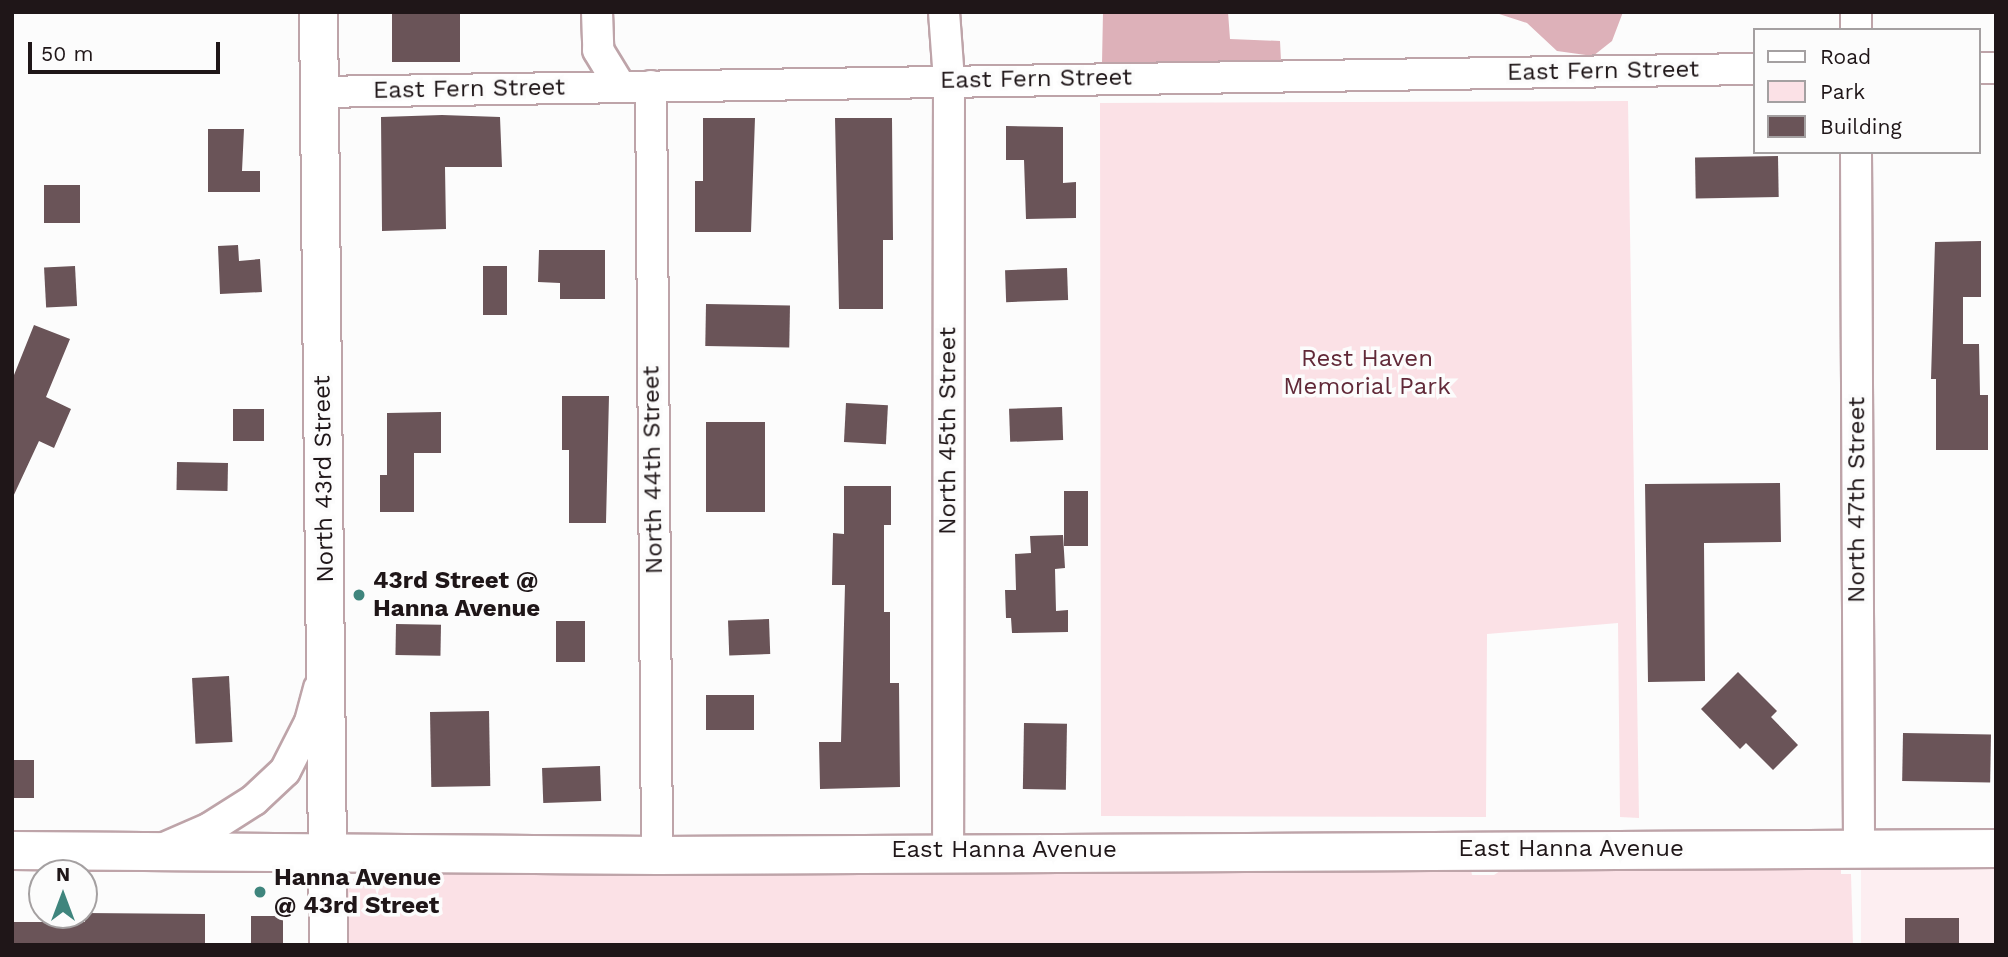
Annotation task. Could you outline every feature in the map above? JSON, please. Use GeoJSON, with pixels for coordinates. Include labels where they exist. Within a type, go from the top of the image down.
{"type":"FeatureCollection","features":[{"type":"Feature","properties":{"kind":"street","name":"North 43rd Street"},"geometry":{"type":"LineString","coordinates":[[318,12],[328,945]]}},
{"type":"Feature","properties":{"kind":"street"},"geometry":{"type":"LineString","coordinates":[[597,12],[598,50],[620,86]]}},
{"type":"Feature","properties":{"kind":"street","name":"North 45th Street"},"geometry":{"type":"LineString","coordinates":[[943,12],[949,80],[948,850]]}},
{"type":"Feature","properties":{"kind":"street","name":"East Fern Street"},"geometry":{"type":"LineString","coordinates":[[318,92],[1752,69]]}},
{"type":"Feature","properties":{"kind":"street","name":"North 44th Street"},"geometry":{"type":"LineString","coordinates":[[651,86],[657,855]]}},
{"type":"Feature","properties":{"kind":"street","name":"North 47th Street"},"geometry":{"type":"LineString","coordinates":[[1856,154],[1859,848]]}},
{"type":"Feature","properties":{"kind":"street"},"geometry":{"type":"LineString","coordinates":[[154,852],[210,828],[254,800],[285,771],[310,722],[327,660]]}},
{"type":"Feature","properties":{"kind":"street","name":"East Hanna Avenue"},"geometry":{"type":"LineString","coordinates":[[12,850],[329,855],[657,855],[948,850],[1996,848]]}},
{"type":"Feature","properties":{"kind":"shaded area"},"geometry":{"type":"Polygon","coordinates":[[[1103,12],[1228,12],[1230,39],[1280,41],[1281,61],[1102,63],[1103,12]]]}},
{"type":"Feature","properties":{"kind":"shaded area"},"geometry":{"type":"Polygon","coordinates":[[[1493,12],[1623,12],[1612,41],[1593,56],[1557,51],[1527,23],[1493,12]]]}},
{"type":"Feature","properties":{"kind":"shaded area"},"geometry":{"type":"Polygon","coordinates":[[[1861,863],[1996,863],[1996,945],[1861,945],[1861,863]]]}},
{"type":"Feature","properties":{"kind":"green space","name":"Rest Haven Memorial Park"},"geometry":{"type":"Polygon","coordinates":[[[1628,101],[1639,818],[1620,817],[1618,623],[1487,634],[1486,817],[1101,816],[1100,103],[1628,101]]]}},
{"type":"Feature","properties":{"kind":"green space"},"geometry":{"type":"Polygon","coordinates":[[[1509,865],[1841,866],[1841,874],[1851,874],[1853,945],[342,945],[345,887],[352,879],[380,870],[1471,870],[1472,875],[1494,875],[1509,865]]]}},
{"type":"Feature","properties":{"kind":"building"},"geometry":{"type":"Polygon","coordinates":[[[392,12],[460,12],[460,62],[392,62],[392,12]]]}},
{"type":"Feature","properties":{"kind":"building"},"geometry":{"type":"Polygon","coordinates":[[[381,117],[500,117],[502,167],[445,167],[446,229],[382,231],[381,117]]]}},
{"type":"Feature","properties":{"kind":"building"},"geometry":{"type":"Polygon","coordinates":[[[703,118],[755,118],[751,232],[695,232],[695,181],[703,181],[703,118]]]}},
{"type":"Feature","properties":{"kind":"building"},"geometry":{"type":"Polygon","coordinates":[[[835,118],[892,118],[893,240],[883,240],[883,309],[839,309],[835,118]]]}},
{"type":"Feature","properties":{"kind":"building"},"geometry":{"type":"Polygon","coordinates":[[[1006,126],[1063,127],[1063,183],[1076,182],[1076,218],[1026,219],[1024,160],[1006,160],[1006,126]]]}},
{"type":"Feature","properties":{"kind":"building"},"geometry":{"type":"Polygon","coordinates":[[[208,129],[244,129],[242,171],[260,171],[260,192],[208,192],[208,129]]]}},
{"type":"Feature","properties":{"kind":"building"},"geometry":{"type":"Polygon","coordinates":[[[1778,156],[1779,197],[1696,198],[1695,157],[1778,156]]]}},
{"type":"Feature","properties":{"kind":"building"},"geometry":{"type":"Polygon","coordinates":[[[44,185],[80,185],[80,223],[44,223],[44,185]]]}},
{"type":"Feature","properties":{"kind":"building"},"geometry":{"type":"Polygon","coordinates":[[[1981,241],[1981,297],[1963,297],[1963,344],[1979,344],[1980,395],[1988,395],[1988,450],[1936,450],[1936,379],[1931,379],[1935,242],[1981,241]]]}},
{"type":"Feature","properties":{"kind":"building"},"geometry":{"type":"Polygon","coordinates":[[[238,245],[239,261],[260,259],[262,292],[220,294],[218,246],[238,245]]]}},
{"type":"Feature","properties":{"kind":"building"},"geometry":{"type":"Polygon","coordinates":[[[539,250],[605,250],[605,299],[560,299],[560,283],[538,282],[539,250]]]}},
{"type":"Feature","properties":{"kind":"building"},"geometry":{"type":"Polygon","coordinates":[[[75,266],[77,306],[46,308],[44,268],[75,266]]]}},
{"type":"Feature","properties":{"kind":"building"},"geometry":{"type":"Polygon","coordinates":[[[483,266],[507,266],[507,315],[483,315],[483,266]]]}},
{"type":"Feature","properties":{"kind":"building"},"geometry":{"type":"Polygon","coordinates":[[[1067,268],[1068,300],[1006,302],[1005,270],[1067,268]]]}},
{"type":"Feature","properties":{"kind":"building"},"geometry":{"type":"Polygon","coordinates":[[[706,304],[790,305],[789,347],[705,346],[706,304]]]}},
{"type":"Feature","properties":{"kind":"building"},"geometry":{"type":"Polygon","coordinates":[[[34,325],[70,339],[46,397],[71,409],[54,448],[39,441],[12,499],[12,380],[34,325]]]}},
{"type":"Feature","properties":{"kind":"building"},"geometry":{"type":"Polygon","coordinates":[[[562,396],[609,396],[606,523],[569,523],[569,450],[562,450],[562,396]]]}},
{"type":"Feature","properties":{"kind":"building"},"geometry":{"type":"Polygon","coordinates":[[[846,403],[888,405],[886,444],[844,442],[846,403]]]}},
{"type":"Feature","properties":{"kind":"building"},"geometry":{"type":"Polygon","coordinates":[[[1062,407],[1063,440],[1010,442],[1009,409],[1062,407]]]}},
{"type":"Feature","properties":{"kind":"building"},"geometry":{"type":"Polygon","coordinates":[[[233,409],[264,409],[264,441],[233,441],[233,409]]]}},
{"type":"Feature","properties":{"kind":"building"},"geometry":{"type":"Polygon","coordinates":[[[441,412],[441,453],[414,453],[414,512],[380,512],[380,475],[387,475],[387,413],[441,412]]]}},
{"type":"Feature","properties":{"kind":"building"},"geometry":{"type":"Polygon","coordinates":[[[706,422],[765,422],[765,512],[706,512],[706,422]]]}},
{"type":"Feature","properties":{"kind":"building"},"geometry":{"type":"Polygon","coordinates":[[[177,462],[228,463],[228,491],[177,490],[177,462]]]}},
{"type":"Feature","properties":{"kind":"building"},"geometry":{"type":"Polygon","coordinates":[[[1780,483],[1781,542],[1704,543],[1705,681],[1648,682],[1645,484],[1780,483]]]}},
{"type":"Feature","properties":{"kind":"building"},"geometry":{"type":"Polygon","coordinates":[[[844,486],[891,486],[891,525],[884,525],[884,612],[890,612],[890,683],[899,683],[900,787],[820,789],[819,742],[841,742],[845,585],[832,585],[833,533],[844,534],[844,486]]]}},
{"type":"Feature","properties":{"kind":"building"},"geometry":{"type":"Polygon","coordinates":[[[1064,491],[1088,491],[1088,546],[1064,546],[1064,491]]]}},
{"type":"Feature","properties":{"kind":"building"},"geometry":{"type":"Polygon","coordinates":[[[1063,535],[1065,568],[1055,569],[1056,611],[1068,610],[1068,632],[1012,633],[1011,618],[1006,618],[1005,590],[1016,590],[1015,554],[1031,553],[1030,536],[1063,535]]]}},
{"type":"Feature","properties":{"kind":"building"},"geometry":{"type":"Polygon","coordinates":[[[769,619],[770,654],[729,655],[728,620],[769,619]]]}},
{"type":"Feature","properties":{"kind":"building"},"geometry":{"type":"Polygon","coordinates":[[[556,621],[585,621],[585,662],[556,662],[556,621]]]}},
{"type":"Feature","properties":{"kind":"building"},"geometry":{"type":"Polygon","coordinates":[[[396,624],[441,625],[440,656],[395,655],[396,624]]]}},
{"type":"Feature","properties":{"kind":"building"},"geometry":{"type":"Polygon","coordinates":[[[1738,672],[1777,711],[1771,717],[1798,745],[1773,770],[1746,743],[1740,749],[1701,709],[1738,672]]]}},
{"type":"Feature","properties":{"kind":"building"},"geometry":{"type":"Polygon","coordinates":[[[229,676],[232,742],[196,744],[192,678],[229,676]]]}},
{"type":"Feature","properties":{"kind":"building"},"geometry":{"type":"Polygon","coordinates":[[[706,695],[754,695],[754,730],[706,730],[706,695]]]}},
{"type":"Feature","properties":{"kind":"building"},"geometry":{"type":"Polygon","coordinates":[[[489,711],[490,786],[431,787],[430,712],[489,711]]]}},
{"type":"Feature","properties":{"kind":"building"},"geometry":{"type":"Polygon","coordinates":[[[1024,723],[1067,724],[1066,790],[1023,789],[1024,723]]]}},
{"type":"Feature","properties":{"kind":"building"},"geometry":{"type":"Polygon","coordinates":[[[1903,733],[1991,735],[1990,783],[1902,781],[1903,733]]]}},
{"type":"Feature","properties":{"kind":"building"},"geometry":{"type":"Polygon","coordinates":[[[12,760],[34,760],[34,798],[12,798],[12,760]]]}},
{"type":"Feature","properties":{"kind":"building"},"geometry":{"type":"Polygon","coordinates":[[[600,766],[601,801],[543,803],[542,768],[600,766]]]}},
{"type":"Feature","properties":{"kind":"building"},"geometry":{"type":"Polygon","coordinates":[[[98,913],[205,914],[205,945],[13,944],[13,922],[28,922],[28,929],[98,929],[98,913]]]}},
{"type":"Feature","properties":{"kind":"building"},"geometry":{"type":"Polygon","coordinates":[[[251,916],[283,916],[283,945],[251,945],[251,916]]]}},
{"type":"Feature","properties":{"kind":"building"},"geometry":{"type":"Polygon","coordinates":[[[1905,918],[1959,918],[1959,945],[1905,945],[1905,918]]]}},
{"type":"Feature","properties":{"kind":"place","name":"43rd Street @ Hanna Avenue"},"geometry":{"type":"Point","coordinates":[359,595]}},
{"type":"Feature","properties":{"kind":"place","name":"Hanna Avenue @ 43rd Street"},"geometry":{"type":"Point","coordinates":[260,892]}}]}
